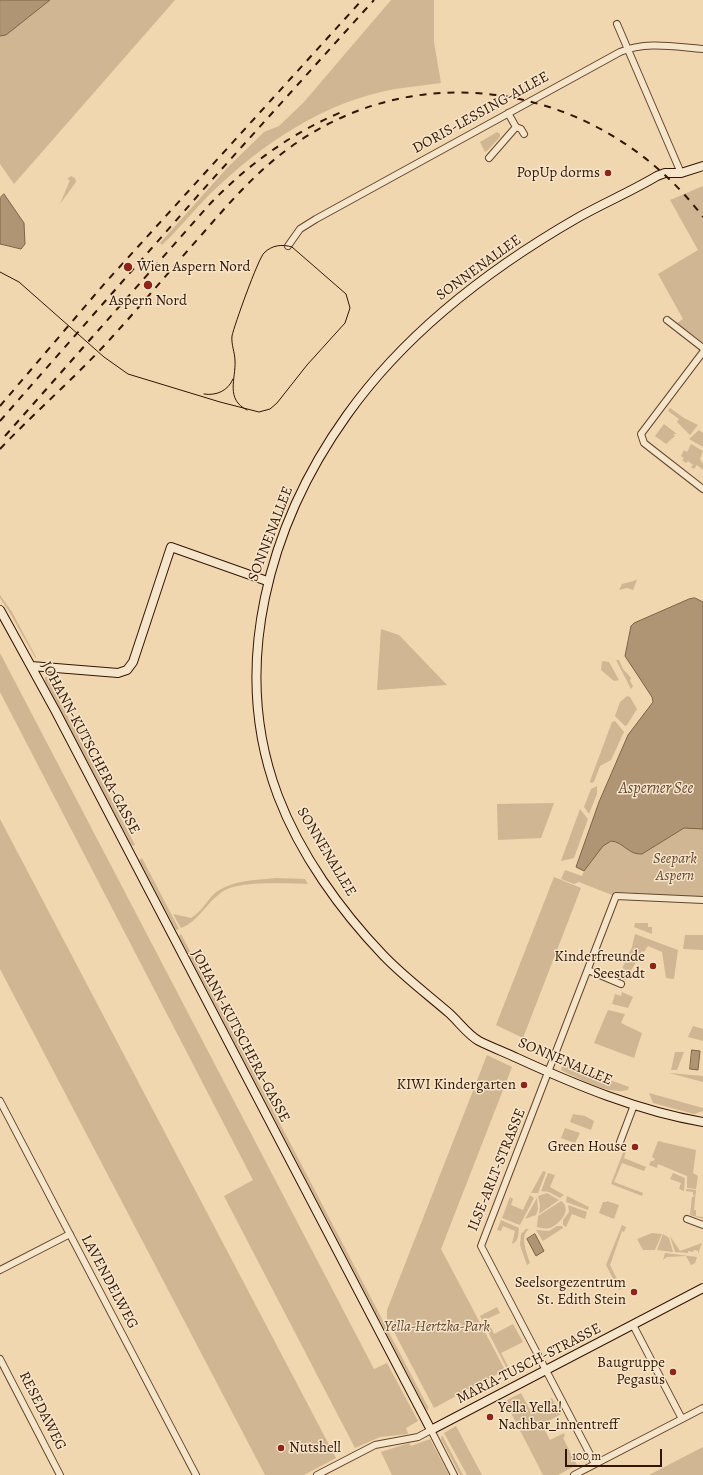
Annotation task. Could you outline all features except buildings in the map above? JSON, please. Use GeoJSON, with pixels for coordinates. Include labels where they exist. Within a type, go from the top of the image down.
{"type":"FeatureCollection","features":[{"type":"Feature","properties":{"kind":"street"},"geometry":{"type":"LineString","coordinates":[[617,24],[681,173]]}},
{"type":"Feature","properties":{"kind":"street","name":"DORIS-LESSING-ALLEE"},"geometry":{"type":"LineString","coordinates":[[288,246],[300,229],[316,219],[627,49],[654,46],[703,49]]}},
{"type":"Feature","properties":{"kind":"street"},"geometry":{"type":"LineString","coordinates":[[508,113],[516,127],[521,129],[524,134]]}},
{"type":"Feature","properties":{"kind":"street"},"geometry":{"type":"LineString","coordinates":[[489,158],[516,127]]}},
{"type":"Feature","properties":{"kind":"street","name":"SONNENALLEE"},"geometry":{"type":"LineString","coordinates":[[703,166],[681,173],[665,173],[578,218],[536,243],[491,273],[453,303],[402,349],[354,406],[320,457],[294,508],[267,581],[262,604],[258,646],[257,680],[261,729],[278,798],[301,843],[333,894],[352,920],[406,978],[451,1015],[479,1041],[549,1073],[634,1105],[703,1122]]}},
{"type":"Feature","properties":{"kind":"street"},"geometry":{"type":"LineString","coordinates":[[667,320],[703,348]]}},
{"type":"Feature","properties":{"kind":"street"},"geometry":{"type":"LineString","coordinates":[[703,352],[641,434],[641,439],[646,445],[703,489]]}},
{"type":"Feature","properties":{"kind":"street"},"geometry":{"type":"LineString","coordinates":[[31,666],[118,672],[127,670],[133,662],[171,547],[267,581]]}},
{"type":"Feature","properties":{"kind":"street","name":"JOHANN-KUTSCHERA-GASSE"},"geometry":{"type":"LineString","coordinates":[[0,610],[31,666],[454,1475]]}},
{"type":"Feature","properties":{"kind":"street","name":"ILSE-ARLT-STRASSE"},"geometry":{"type":"LineString","coordinates":[[595,1464],[481,1246],[616,896],[703,900]]}},
{"type":"Feature","properties":{"kind":"street"},"geometry":{"type":"LineString","coordinates":[[588,970],[621,984]]}},
{"type":"Feature","properties":{"kind":"street","name":"LAVENDELWEG"},"geometry":{"type":"LineString","coordinates":[[0,1101],[196,1475]]}},
{"type":"Feature","properties":{"kind":"street"},"geometry":{"type":"LineString","coordinates":[[620,1142],[634,1105]]}},
{"type":"Feature","properties":{"kind":"street"},"geometry":{"type":"LineString","coordinates":[[687,1219],[703,1226]]}},
{"type":"Feature","properties":{"kind":"street"},"geometry":{"type":"LineString","coordinates":[[0,1270],[70,1234]]}},
{"type":"Feature","properties":{"kind":"street","name":"MARIA-TUSCH-STRASSE"},"geometry":{"type":"LineString","coordinates":[[431,1430],[703,1288]]}},
{"type":"Feature","properties":{"kind":"street"},"geometry":{"type":"LineString","coordinates":[[633,1325],[682,1419]]}},
{"type":"Feature","properties":{"kind":"street","name":"RESEDAWEG"},"geometry":{"type":"LineString","coordinates":[[0,1359],[60,1475]]}},
{"type":"Feature","properties":{"kind":"street"},"geometry":{"type":"LineString","coordinates":[[574,1475],[703,1408]]}},
{"type":"Feature","properties":{"kind":"street"},"geometry":{"type":"LineString","coordinates":[[317,1475],[374,1445],[412,1438],[431,1430]]}},
{"type":"Feature","properties":{"kind":"green space"},"geometry":{"type":"Polygon","coordinates":[[[0,0],[175,0],[14,184],[0,164],[0,0]]]}},
{"type":"Feature","properties":{"kind":"green space"},"geometry":{"type":"Polygon","coordinates":[[[391,0],[434,0],[434,42],[441,83],[395,89],[369,95],[343,104],[295,128],[272,142],[230,176],[210,194],[162,245],[160,243],[228,167],[264,132],[279,126],[304,102],[391,0]]]}},
{"type":"Feature","properties":{"kind":"green space"},"geometry":{"type":"Polygon","coordinates":[[[497,132],[500,134],[500,137],[485,152],[480,142],[497,132]]]}},
{"type":"Feature","properties":{"kind":"green space"},"geometry":{"type":"Polygon","coordinates":[[[71,176],[75,178],[76,182],[60,204],[70,180],[67,179],[71,176]]]}},
{"type":"Feature","properties":{"kind":"green space"},"geometry":{"type":"Polygon","coordinates":[[[703,186],[703,343],[677,323],[683,319],[658,274],[698,250],[670,200],[703,186]]]}},
{"type":"Feature","properties":{"kind":"green space"},"geometry":{"type":"Polygon","coordinates":[[[670,408],[684,418],[698,425],[690,435],[677,422],[679,419],[668,411],[670,408]]]}},
{"type":"Feature","properties":{"kind":"green space"},"geometry":{"type":"Polygon","coordinates":[[[664,424],[677,434],[673,434],[675,436],[666,444],[655,436],[664,424]]]}},
{"type":"Feature","properties":{"kind":"green space"},"geometry":{"type":"Polygon","coordinates":[[[699,430],[703,433],[703,447],[689,439],[699,430]]]}},
{"type":"Feature","properties":{"kind":"green space"},"geometry":{"type":"Polygon","coordinates":[[[691,444],[703,451],[700,459],[703,464],[703,470],[697,465],[694,469],[691,467],[693,465],[688,461],[686,463],[682,460],[684,458],[681,456],[684,450],[687,452],[691,444]]]}},
{"type":"Feature","properties":{"kind":"green space"},"geometry":{"type":"Polygon","coordinates":[[[637,580],[633,590],[627,588],[619,590],[622,584],[637,580]]]}},
{"type":"Feature","properties":{"kind":"green space"},"geometry":{"type":"Polygon","coordinates":[[[0,595],[12,612],[36,659],[0,598],[0,595]]]}},
{"type":"Feature","properties":{"kind":"green space"},"geometry":{"type":"Polygon","coordinates":[[[381,629],[399,635],[447,685],[377,690],[381,629]]]}},
{"type":"Feature","properties":{"kind":"green space"},"geometry":{"type":"Polygon","coordinates":[[[0,653],[374,1369],[387,1363],[418,1421],[406,1428],[408,1434],[380,1437],[355,1448],[224,1196],[253,1180],[0,692],[0,653]]]}},
{"type":"Feature","properties":{"kind":"green space"},"geometry":{"type":"Polygon","coordinates":[[[616,660],[619,660],[623,669],[631,678],[630,681],[633,686],[631,689],[616,660]]]}},
{"type":"Feature","properties":{"kind":"green space"},"geometry":{"type":"Polygon","coordinates":[[[602,661],[609,662],[619,680],[614,681],[601,670],[602,661]]]}},
{"type":"Feature","properties":{"kind":"green space"},"geometry":{"type":"Polygon","coordinates":[[[45,677],[47,677],[135,845],[132,846],[45,681],[45,677]]]}},
{"type":"Feature","properties":{"kind":"green space"},"geometry":{"type":"Polygon","coordinates":[[[627,696],[630,697],[637,709],[625,726],[615,716],[620,702],[627,696]]]}},
{"type":"Feature","properties":{"kind":"green space"},"geometry":{"type":"Polygon","coordinates":[[[615,721],[624,732],[611,760],[600,766],[594,782],[591,783],[590,781],[612,722],[615,721]]]}},
{"type":"Feature","properties":{"kind":"green space"},"geometry":{"type":"Polygon","coordinates":[[[597,786],[597,794],[589,814],[584,807],[591,789],[597,786]]]}},
{"type":"Feature","properties":{"kind":"green space"},"geometry":{"type":"Polygon","coordinates":[[[554,803],[541,838],[498,840],[497,804],[554,803]]]}},
{"type":"Feature","properties":{"kind":"green space"},"geometry":{"type":"Polygon","coordinates":[[[580,809],[588,819],[574,858],[561,861],[580,809]]]}},
{"type":"Feature","properties":{"kind":"green space"},"geometry":{"type":"Polygon","coordinates":[[[0,819],[336,1458],[304,1475],[265,1475],[0,969],[0,819]]]}},
{"type":"Feature","properties":{"kind":"green space","name":"Seepark Aspern"},"geometry":{"type":"Polygon","coordinates":[[[681,824],[703,827],[703,897],[619,892],[612,895],[579,882],[574,884],[561,879],[565,870],[582,876],[583,872],[595,856],[597,849],[608,842],[615,841],[642,854],[681,830],[681,824]]]}},
{"type":"Feature","properties":{"kind":"green space"},"geometry":{"type":"Polygon","coordinates":[[[142,858],[179,929],[176,930],[139,860],[142,858]]]}},
{"type":"Feature","properties":{"kind":"green space"},"geometry":{"type":"Polygon","coordinates":[[[554,877],[581,888],[523,1038],[496,1025],[554,877]]]}},
{"type":"Feature","properties":{"kind":"green space"},"geometry":{"type":"Polygon","coordinates":[[[277,878],[305,879],[308,884],[251,884],[230,888],[216,896],[193,921],[181,928],[173,914],[191,918],[201,910],[220,889],[236,883],[277,878]]]}},
{"type":"Feature","properties":{"kind":"green space"},"geometry":{"type":"Polygon","coordinates":[[[635,923],[648,923],[648,927],[652,927],[652,934],[634,927],[635,923]]]}},
{"type":"Feature","properties":{"kind":"green space"},"geometry":{"type":"Polygon","coordinates":[[[181,934],[428,1407],[428,1411],[179,936],[181,934]]]}},
{"type":"Feature","properties":{"kind":"green space"},"geometry":{"type":"Polygon","coordinates":[[[635,934],[678,950],[674,979],[666,978],[662,952],[648,946],[644,952],[642,951],[626,980],[618,977],[621,972],[624,972],[621,971],[632,947],[635,934]]]}},
{"type":"Feature","properties":{"kind":"green space"},"geometry":{"type":"Polygon","coordinates":[[[685,935],[703,935],[703,950],[683,949],[685,935]]]}},
{"type":"Feature","properties":{"kind":"green space"},"geometry":{"type":"Polygon","coordinates":[[[622,992],[633,997],[628,1008],[612,1004],[615,994],[621,996],[622,992]]]}},
{"type":"Feature","properties":{"kind":"green space"},"geometry":{"type":"Polygon","coordinates":[[[608,1010],[625,1014],[621,1023],[642,1033],[634,1058],[594,1043],[608,1010]]]}},
{"type":"Feature","properties":{"kind":"green space"},"geometry":{"type":"Polygon","coordinates":[[[693,1026],[703,1029],[703,1041],[688,1037],[693,1026]]]}},
{"type":"Feature","properties":{"kind":"green space"},"geometry":{"type":"Polygon","coordinates":[[[675,1052],[684,1052],[677,1070],[671,1070],[675,1052]]]}},
{"type":"Feature","properties":{"kind":"green space","name":"Yella-Hertzka-Park"},"geometry":{"type":"Polygon","coordinates":[[[487,1055],[512,1067],[441,1249],[505,1370],[434,1408],[387,1319],[387,1310],[487,1055]]]}},
{"type":"Feature","properties":{"kind":"green space"},"geometry":{"type":"Polygon","coordinates":[[[563,1063],[629,1087],[628,1090],[611,1090],[585,1082],[561,1070],[563,1063]]]}},
{"type":"Feature","properties":{"kind":"green space"},"geometry":{"type":"Polygon","coordinates":[[[669,1073],[703,1076],[703,1082],[669,1073]]]}},
{"type":"Feature","properties":{"kind":"green space"},"geometry":{"type":"Polygon","coordinates":[[[649,1093],[703,1108],[703,1111],[694,1114],[653,1103],[649,1093]]]}},
{"type":"Feature","properties":{"kind":"green space"},"geometry":{"type":"Polygon","coordinates":[[[573,1114],[585,1116],[594,1121],[591,1130],[570,1122],[573,1114]]]}},
{"type":"Feature","properties":{"kind":"green space"},"geometry":{"type":"Polygon","coordinates":[[[565,1128],[580,1133],[575,1143],[561,1138],[565,1128]]]}},
{"type":"Feature","properties":{"kind":"green space"},"geometry":{"type":"Polygon","coordinates":[[[658,1141],[696,1150],[693,1173],[698,1176],[696,1189],[687,1188],[687,1176],[658,1164],[657,1168],[649,1165],[651,1161],[655,1159],[652,1157],[658,1141]]]}},
{"type":"Feature","properties":{"kind":"green space"},"geometry":{"type":"Polygon","coordinates":[[[624,1150],[626,1151],[624,1158],[646,1167],[644,1171],[622,1163],[614,1182],[643,1193],[642,1196],[611,1184],[624,1150]]]}},
{"type":"Feature","properties":{"kind":"green space"},"geometry":{"type":"Polygon","coordinates":[[[543,1171],[546,1172],[538,1193],[531,1193],[543,1171]]]}},
{"type":"Feature","properties":{"kind":"green space"},"geometry":{"type":"Polygon","coordinates":[[[548,1173],[555,1175],[550,1187],[564,1195],[560,1198],[549,1192],[541,1191],[548,1173]]]}},
{"type":"Feature","properties":{"kind":"green space"},"geometry":{"type":"Polygon","coordinates":[[[673,1173],[685,1178],[684,1191],[679,1189],[681,1183],[670,1179],[673,1173]]]}},
{"type":"Feature","properties":{"kind":"green space"},"geometry":{"type":"Polygon","coordinates":[[[686,1189],[696,1190],[694,1210],[696,1210],[696,1216],[703,1217],[703,1219],[690,1215],[692,1197],[695,1196],[693,1195],[693,1192],[686,1191],[686,1189]]]}},
{"type":"Feature","properties":{"kind":"green space"},"geometry":{"type":"Polygon","coordinates":[[[547,1193],[559,1200],[539,1214],[540,1205],[538,1196],[547,1193]]]}},
{"type":"Feature","properties":{"kind":"green space"},"geometry":{"type":"Polygon","coordinates":[[[530,1195],[534,1198],[520,1225],[502,1218],[510,1197],[513,1199],[511,1205],[523,1210],[530,1195]]]}},
{"type":"Feature","properties":{"kind":"green space"},"geometry":{"type":"Polygon","coordinates":[[[567,1196],[589,1207],[588,1210],[566,1202],[567,1196]]]}},
{"type":"Feature","properties":{"kind":"green space"},"geometry":{"type":"Polygon","coordinates":[[[537,1198],[538,1209],[536,1215],[525,1219],[537,1198]]]}},
{"type":"Feature","properties":{"kind":"green space"},"geometry":{"type":"Polygon","coordinates":[[[561,1201],[566,1208],[564,1216],[561,1220],[550,1228],[537,1227],[538,1216],[561,1201]]]}},
{"type":"Feature","properties":{"kind":"green space"},"geometry":{"type":"Polygon","coordinates":[[[607,1201],[619,1205],[614,1219],[599,1213],[603,1202],[607,1201]]]}},
{"type":"Feature","properties":{"kind":"green space"},"geometry":{"type":"Polygon","coordinates":[[[568,1205],[587,1212],[585,1219],[572,1214],[566,1227],[563,1225],[563,1220],[569,1212],[568,1205]]]}},
{"type":"Feature","properties":{"kind":"green space"},"geometry":{"type":"Polygon","coordinates":[[[501,1220],[519,1228],[517,1239],[514,1243],[512,1244],[515,1231],[503,1226],[501,1231],[497,1230],[501,1220]]]}},
{"type":"Feature","properties":{"kind":"green space"},"geometry":{"type":"Polygon","coordinates":[[[622,1225],[626,1227],[624,1232],[622,1231],[610,1265],[622,1289],[619,1290],[606,1265],[622,1225]]]}},
{"type":"Feature","properties":{"kind":"green space"},"geometry":{"type":"Polygon","coordinates":[[[557,1226],[562,1226],[563,1228],[543,1241],[536,1230],[549,1231],[557,1226]]]}},
{"type":"Feature","properties":{"kind":"green space"},"geometry":{"type":"Polygon","coordinates":[[[526,1229],[529,1229],[526,1232],[524,1240],[530,1263],[527,1265],[520,1245],[521,1234],[526,1229]]]}},
{"type":"Feature","properties":{"kind":"green space"},"geometry":{"type":"Polygon","coordinates":[[[652,1233],[662,1234],[655,1250],[643,1250],[637,1239],[652,1233]]]}},
{"type":"Feature","properties":{"kind":"green space"},"geometry":{"type":"Polygon","coordinates":[[[663,1234],[669,1238],[673,1252],[657,1250],[663,1234]]]}},
{"type":"Feature","properties":{"kind":"green space"},"geometry":{"type":"Polygon","coordinates":[[[670,1236],[680,1251],[702,1243],[698,1254],[698,1251],[694,1250],[693,1252],[688,1251],[688,1253],[675,1252],[670,1236]]]}},
{"type":"Feature","properties":{"kind":"green space"},"geometry":{"type":"Polygon","coordinates":[[[665,1253],[697,1257],[695,1263],[691,1265],[686,1256],[667,1257],[663,1260],[665,1253]]]}},
{"type":"Feature","properties":{"kind":"green space"},"geometry":{"type":"Polygon","coordinates":[[[497,1307],[500,1313],[487,1319],[494,1334],[513,1324],[523,1342],[501,1353],[509,1368],[507,1369],[480,1316],[497,1307]]]}},
{"type":"Feature","properties":{"kind":"green space"},"geometry":{"type":"Polygon","coordinates":[[[521,1393],[530,1410],[552,1398],[561,1414],[542,1425],[550,1440],[564,1433],[565,1436],[563,1438],[577,1465],[558,1475],[543,1475],[505,1401],[521,1393]]]}},
{"type":"Feature","properties":{"kind":"green space"},"geometry":{"type":"Polygon","coordinates":[[[456,1426],[482,1475],[467,1475],[444,1433],[456,1426]]]}},
{"type":"Feature","properties":{"kind":"green space"},"geometry":{"type":"Polygon","coordinates":[[[442,1435],[463,1475],[460,1475],[441,1439],[442,1435]]]}},
{"type":"Feature","properties":{"kind":"green space"},"geometry":{"type":"Polygon","coordinates":[[[430,1439],[449,1475],[392,1475],[381,1452],[409,1443],[411,1446],[430,1439]]]}},
{"type":"Feature","properties":{"kind":"green space"},"geometry":{"type":"Polygon","coordinates":[[[703,1447],[703,1475],[649,1475],[703,1447]]]}},
{"type":"Feature","properties":{"kind":"water"},"geometry":{"type":"Polygon","coordinates":[[[0,0],[50,0],[6,35],[0,36],[0,0]]]}},
{"type":"Feature","properties":{"kind":"water"},"geometry":{"type":"Polygon","coordinates":[[[4,194],[24,223],[25,244],[21,249],[0,244],[0,198],[4,194]]]}},
{"type":"Feature","properties":{"kind":"water","name":"Asperner See"},"geometry":{"type":"Polygon","coordinates":[[[695,598],[703,602],[703,829],[684,828],[642,854],[633,853],[611,841],[603,846],[584,871],[576,867],[599,802],[628,735],[653,702],[652,697],[625,656],[631,626],[634,623],[689,599],[695,598]]]}},
{"type":"Feature","properties":{"kind":"water"},"geometry":{"type":"Polygon","coordinates":[[[692,1050],[700,1051],[698,1070],[690,1069],[692,1050]]]}},
{"type":"Feature","properties":{"kind":"water"},"geometry":{"type":"Polygon","coordinates":[[[535,1234],[544,1251],[536,1256],[527,1239],[535,1234]]]}},
{"type":"Feature","properties":{"kind":"tram line"},"geometry":{"type":"LineString","coordinates":[[0,272],[19,282],[104,357],[128,374],[220,402],[259,412],[270,409],[277,403],[307,365],[345,323],[350,308],[346,294],[292,247],[277,246],[270,248],[264,253],[241,307],[232,336],[235,361],[234,394],[240,405],[247,410]]}},
{"type":"Feature","properties":{"kind":"tram line"},"geometry":{"type":"LineString","coordinates":[[204,394],[213,394],[225,390],[233,379]]}},
{"type":"Feature","properties":{"kind":"railway"},"geometry":{"type":"LineString","coordinates":[[0,406],[105,283],[362,0]]}},
{"type":"Feature","properties":{"kind":"railway"},"geometry":{"type":"LineString","coordinates":[[0,421],[201,192],[374,0]]}},
{"type":"Feature","properties":{"kind":"railway"},"geometry":{"type":"LineString","coordinates":[[0,449],[99,351],[245,186],[292,146],[344,116],[400,99],[456,93],[512,98],[566,113],[617,138],[663,173],[703,217]]}},
{"type":"Feature","properties":{"kind":"railway"},"geometry":{"type":"LineString","coordinates":[[5,436],[208,206],[223,191],[271,151],[306,129],[344,111]]}},
{"type":"Feature","properties":{"kind":"place","name":"PopUp dorms"},"geometry":{"type":"Point","coordinates":[608,173]}},
{"type":"Feature","properties":{"kind":"place","name":"Wien Aspern Nord"},"geometry":{"type":"Point","coordinates":[128,267]}},
{"type":"Feature","properties":{"kind":"place","name":"Aspern Nord"},"geometry":{"type":"Point","coordinates":[148,285]}},
{"type":"Feature","properties":{"kind":"place","name":"Kinderfreunde Seestadt"},"geometry":{"type":"Point","coordinates":[653,966]}},
{"type":"Feature","properties":{"kind":"place","name":"KIWI Kindergarten"},"geometry":{"type":"Point","coordinates":[524,1085]}},
{"type":"Feature","properties":{"kind":"place","name":"Green House"},"geometry":{"type":"Point","coordinates":[635,1147]}},
{"type":"Feature","properties":{"kind":"place","name":"Seelsorgezentrum St. Edith Stein"},"geometry":{"type":"Point","coordinates":[634,1292]}},
{"type":"Feature","properties":{"kind":"place","name":"Baugruppe Pegasus"},"geometry":{"type":"Point","coordinates":[673,1372]}},
{"type":"Feature","properties":{"kind":"place","name":"Yella Yella! Nachbar_innentreff"},"geometry":{"type":"Point","coordinates":[490,1417]}},
{"type":"Feature","properties":{"kind":"place","name":"Nutshell"},"geometry":{"type":"Point","coordinates":[281,1448]}}]}
